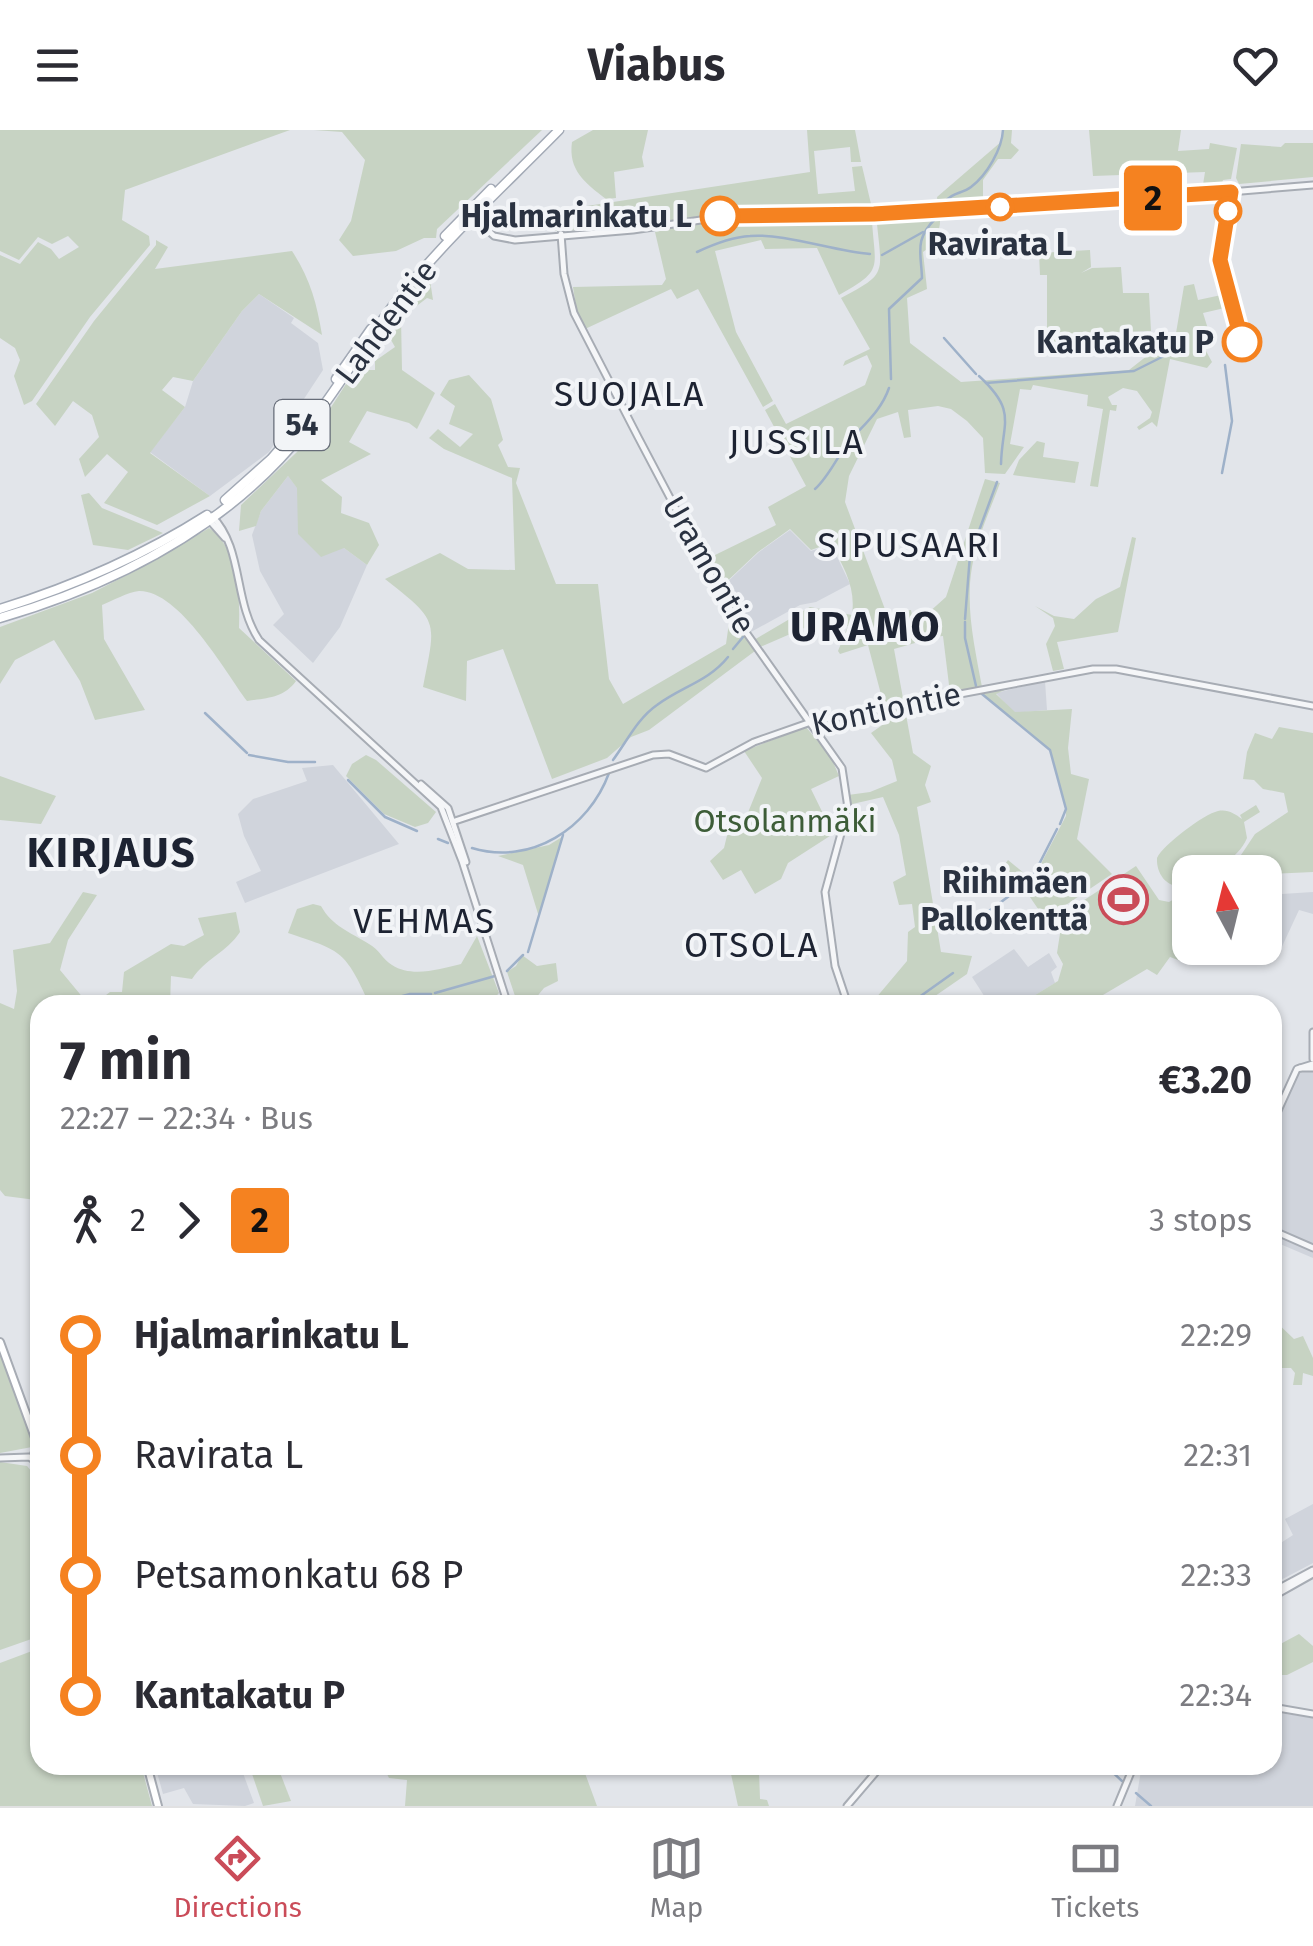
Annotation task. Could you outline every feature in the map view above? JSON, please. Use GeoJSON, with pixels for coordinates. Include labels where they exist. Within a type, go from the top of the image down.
{"type":"FeatureCollection","features":[{"type":"Feature","properties":{"kind":"main road","name":"Lahdentie"},"geometry":{"type":"LineString","coordinates":[[0,618],[98,584],[160,552],[210,517],[290,440],[373,327],[469,214],[552,132]]}},
{"type":"Feature","properties":{"kind":"main road","name":"Lahdentie"},"geometry":{"type":"LineString","coordinates":[[0,609],[78,584],[210,517]]}},
{"type":"Feature","properties":{"kind":"main road"},"geometry":{"type":"LineString","coordinates":[[0,1342],[30,1423]]}},
{"type":"Feature","properties":{"kind":"main road"},"geometry":{"type":"LineString","coordinates":[[150,1775],[158,1806]]}},
{"type":"Feature","properties":{"kind":"street"},"geometry":{"type":"LineString","coordinates":[[469,214],[489,232],[506,239],[633,230],[720,216],[874,214],[1313,185]]}},
{"type":"Feature","properties":{"kind":"street","name":"Uramontie"},"geometry":{"type":"LineString","coordinates":[[561,234],[569,299],[586,338],[726,604],[840,762],[848,813],[826,892],[835,966],[845,995]]}},
{"type":"Feature","properties":{"kind":"street"},"geometry":{"type":"LineString","coordinates":[[210,517],[235,559],[243,610],[260,640],[416,781],[443,811],[505,995]]}},
{"type":"Feature","properties":{"kind":"street","name":"Kontiontie"},"geometry":{"type":"LineString","coordinates":[[455,824],[658,754],[669,754],[706,768],[754,742],[811,722],[1099,668],[1313,706]]}},
{"type":"Feature","properties":{"kind":"street"},"geometry":{"type":"LineString","coordinates":[[416,781],[442,800],[455,824],[472,890]]}},
{"type":"Feature","properties":{"kind":"street"},"geometry":{"type":"LineString","coordinates":[[1282,1102],[1298,1068],[1313,1063],[1313,1033]]}},
{"type":"Feature","properties":{"kind":"street"},"geometry":{"type":"LineString","coordinates":[[1282,1234],[1313,1248]]}},
{"type":"Feature","properties":{"kind":"street"},"geometry":{"type":"LineString","coordinates":[[20,1457],[30,1451]]}},
{"type":"Feature","properties":{"kind":"street"},"geometry":{"type":"LineString","coordinates":[[0,1458],[30,1460]]}},
{"type":"Feature","properties":{"kind":"street"},"geometry":{"type":"LineString","coordinates":[[1282,1589],[1313,1572]]}},
{"type":"Feature","properties":{"kind":"street"},"geometry":{"type":"LineString","coordinates":[[1282,1709],[1313,1714]]}},
{"type":"Feature","properties":{"kind":"street"},"geometry":{"type":"LineString","coordinates":[[847,1806],[873,1775]]}},
{"type":"Feature","properties":{"kind":"street"},"geometry":{"type":"LineString","coordinates":[[1116,1806],[1130,1775]]}},
{"type":"Feature","properties":{"kind":"shaded area"},"geometry":{"type":"Polygon","coordinates":[[[259,294],[294,318],[291,323],[318,343],[323,370],[269,452],[210,496],[150,452],[185,407],[193,381],[242,311],[259,294]]]}},
{"type":"Feature","properties":{"kind":"shaded area"},"geometry":{"type":"Polygon","coordinates":[[[288,476],[344,548],[367,565],[340,627],[313,663],[273,625],[284,614],[260,571],[252,535],[261,511],[288,476]]]}},
{"type":"Feature","properties":{"kind":"shaded area"},"geometry":{"type":"Polygon","coordinates":[[[790,530],[811,551],[831,544],[850,584],[751,632],[722,587],[759,552],[790,530]]]}},
{"type":"Feature","properties":{"kind":"shaded area"},"geometry":{"type":"Polygon","coordinates":[[[1045,681],[1047,710],[1014,713],[996,693],[1045,681]]]}},
{"type":"Feature","properties":{"kind":"shaded area"},"geometry":{"type":"Polygon","coordinates":[[[333,765],[399,844],[245,903],[236,882],[261,871],[238,814],[253,799],[307,781],[302,768],[333,765]]]}},
{"type":"Feature","properties":{"kind":"shaded area"},"geometry":{"type":"Polygon","coordinates":[[[1313,892],[1313,914],[1299,910],[1282,947],[1282,894],[1313,892]]]}},
{"type":"Feature","properties":{"kind":"shaded area"},"geometry":{"type":"Polygon","coordinates":[[[1014,949],[1028,967],[1049,953],[1057,967],[1051,972],[1055,983],[1035,995],[984,995],[972,977],[1014,949]]]}},
{"type":"Feature","properties":{"kind":"shaded area"},"geometry":{"type":"Polygon","coordinates":[[[1313,1063],[1313,1258],[1282,1245],[1282,1094],[1293,1069],[1313,1063]]]}},
{"type":"Feature","properties":{"kind":"shaded area"},"geometry":{"type":"Polygon","coordinates":[[[1313,1504],[1313,1563],[1282,1579],[1282,1542],[1293,1535],[1285,1519],[1313,1504]]]}},
{"type":"Feature","properties":{"kind":"shaded area"},"geometry":{"type":"Polygon","coordinates":[[[1282,1713],[1313,1718],[1313,1806],[1135,1806],[1140,1775],[1282,1775],[1282,1713]]]}},
{"type":"Feature","properties":{"kind":"shaded area"},"geometry":{"type":"Polygon","coordinates":[[[158,1775],[244,1775],[254,1803],[193,1804],[184,1788],[163,1794],[158,1775]]]}},
{"type":"Feature","properties":{"kind":"green space"},"geometry":{"type":"Polygon","coordinates":[[[0,130],[290,130],[125,190],[122,220],[149,236],[150,245],[90,317],[32,401],[24,405],[14,376],[20,360],[15,348],[0,338],[0,255],[20,264],[38,242],[59,259],[79,247],[68,236],[52,244],[38,237],[19,260],[0,251],[0,130]]]}},
{"type":"Feature","properties":{"kind":"green space"},"geometry":{"type":"Polygon","coordinates":[[[314,130],[542,130],[437,229],[436,238],[424,238],[396,251],[353,256],[339,240],[351,221],[365,160],[342,132],[314,130]]]}},
{"type":"Feature","properties":{"kind":"green space"},"geometry":{"type":"Polygon","coordinates":[[[593,130],[648,130],[642,157],[644,167],[614,172],[616,198],[606,199],[575,168],[572,142],[593,130]]]}},
{"type":"Feature","properties":{"kind":"green space"},"geometry":{"type":"Polygon","coordinates":[[[807,130],[855,130],[861,162],[851,162],[850,147],[814,151],[818,194],[855,191],[852,167],[862,166],[871,204],[868,209],[714,214],[615,229],[554,231],[567,209],[810,172],[807,130]]]}},
{"type":"Feature","properties":{"kind":"green space"},"geometry":{"type":"Polygon","coordinates":[[[1003,130],[1012,130],[1011,143],[1019,150],[1011,159],[998,159],[983,180],[983,203],[938,205],[937,197],[1002,141],[1003,130]]]}},
{"type":"Feature","properties":{"kind":"green space"},"geometry":{"type":"Polygon","coordinates":[[[1089,130],[1181,130],[1178,151],[1209,149],[1210,143],[1237,148],[1231,179],[1223,180],[1221,187],[1202,191],[1205,172],[1093,176],[1089,130]]]}},
{"type":"Feature","properties":{"kind":"green space"},"geometry":{"type":"Polygon","coordinates":[[[1285,143],[1313,143],[1313,177],[1239,184],[1236,178],[1241,144],[1281,147],[1285,143]]]}},
{"type":"Feature","properties":{"kind":"green space"},"geometry":{"type":"Polygon","coordinates":[[[866,216],[872,221],[874,267],[864,280],[839,295],[817,248],[765,249],[761,240],[715,251],[736,332],[773,401],[763,407],[698,289],[677,299],[671,289],[585,329],[577,313],[573,287],[662,285],[666,279],[655,232],[733,218],[866,216]]]}},
{"type":"Feature","properties":{"kind":"green space"},"geometry":{"type":"Polygon","coordinates":[[[885,216],[898,220],[940,217],[936,237],[923,252],[927,289],[907,298],[910,343],[961,382],[1129,370],[1176,333],[1184,286],[1194,284],[1198,300],[1226,294],[1229,307],[1203,313],[1208,329],[1200,340],[1212,362],[1207,368],[1170,359],[1157,427],[1152,422],[1139,430],[1137,427],[1152,412],[1137,391],[1123,388],[1108,397],[1112,405],[1117,405],[1116,411],[1110,410],[1098,487],[1090,486],[1103,409],[1087,406],[1088,395],[1033,385],[1031,390],[1020,389],[1010,444],[1024,447],[1005,474],[985,473],[983,438],[951,409],[938,406],[908,410],[911,437],[904,438],[898,412],[877,419],[849,476],[845,502],[886,612],[911,610],[912,615],[915,643],[894,649],[913,753],[931,766],[925,785],[931,802],[917,807],[941,952],[972,956],[967,974],[937,995],[878,995],[907,961],[908,932],[915,927],[912,904],[899,905],[893,882],[906,875],[899,835],[883,797],[848,805],[848,795],[870,792],[897,781],[892,760],[871,733],[888,721],[868,645],[840,654],[848,626],[818,622],[760,647],[754,640],[810,607],[852,615],[851,587],[831,543],[811,550],[790,529],[721,587],[698,544],[704,540],[713,556],[776,525],[768,507],[806,486],[765,410],[775,404],[786,424],[865,385],[872,366],[867,355],[843,366],[845,361],[870,349],[841,298],[867,283],[878,271],[877,224],[885,216]]]}},
{"type":"Feature","properties":{"kind":"green space"},"geometry":{"type":"Polygon","coordinates":[[[156,240],[168,247],[155,269],[292,251],[312,292],[322,335],[259,294],[242,311],[193,381],[173,377],[162,390],[185,407],[150,453],[210,496],[157,525],[104,503],[128,472],[107,454],[85,477],[79,459],[99,437],[92,415],[73,401],[55,426],[36,404],[156,240]]]}},
{"type":"Feature","properties":{"kind":"green space"},"geometry":{"type":"Polygon","coordinates":[[[1090,250],[1091,267],[1081,273],[1092,268],[1121,267],[1123,293],[1149,293],[1151,331],[1084,333],[1082,351],[1047,350],[1047,275],[1040,275],[1039,253],[1090,250]]]}},
{"type":"Feature","properties":{"kind":"green space"},"geometry":{"type":"Polygon","coordinates":[[[430,280],[433,300],[427,298],[401,318],[402,370],[435,393],[417,429],[367,411],[349,442],[371,454],[321,480],[342,497],[341,513],[369,523],[379,545],[367,565],[344,548],[321,557],[298,534],[297,488],[288,476],[261,511],[256,526],[239,531],[241,505],[297,452],[355,370],[375,370],[375,361],[395,347],[386,331],[414,288],[430,280]]]}},
{"type":"Feature","properties":{"kind":"green space"},"geometry":{"type":"Polygon","coordinates":[[[469,375],[491,399],[503,440],[498,445],[508,467],[520,468],[516,483],[556,584],[598,584],[609,679],[623,704],[726,644],[730,616],[755,651],[607,758],[552,779],[503,649],[467,661],[466,701],[423,687],[430,624],[416,605],[385,579],[440,553],[468,569],[515,570],[512,478],[444,449],[429,438],[438,429],[460,447],[473,434],[449,424],[455,406],[440,395],[449,380],[469,375]]]}},
{"type":"Feature","properties":{"kind":"green space"},"geometry":{"type":"Polygon","coordinates":[[[1037,441],[1045,443],[1043,457],[1079,462],[1075,483],[1013,475],[1019,460],[1037,441]]]}},
{"type":"Feature","properties":{"kind":"green space"},"geometry":{"type":"Polygon","coordinates":[[[985,479],[1000,483],[977,545],[970,582],[972,627],[982,687],[950,693],[943,636],[920,638],[918,615],[927,614],[946,597],[985,479]]]}},
{"type":"Feature","properties":{"kind":"green space"},"geometry":{"type":"Polygon","coordinates":[[[89,493],[102,508],[163,533],[128,550],[93,545],[81,495],[89,493]]]}},
{"type":"Feature","properties":{"kind":"green space"},"geometry":{"type":"Polygon","coordinates":[[[209,528],[226,548],[236,573],[239,628],[296,681],[286,691],[247,701],[185,617],[154,594],[139,591],[102,605],[104,639],[145,710],[95,720],[80,681],[54,640],[15,660],[0,684],[0,627],[92,593],[209,528]]]}},
{"type":"Feature","properties":{"kind":"green space"},"geometry":{"type":"Polygon","coordinates":[[[1132,537],[1136,538],[1118,632],[1057,642],[1064,669],[1053,671],[1046,644],[1055,626],[1053,618],[1035,606],[1054,616],[1074,619],[1096,599],[1120,587],[1132,537]]]}},
{"type":"Feature","properties":{"kind":"green space"},"geometry":{"type":"Polygon","coordinates":[[[1007,689],[996,694],[1015,712],[1072,709],[1068,748],[1071,774],[1089,779],[1077,839],[1112,874],[1045,919],[1021,884],[1003,867],[1008,860],[1031,879],[1034,877],[1066,809],[1050,750],[982,694],[1007,689]]]}},
{"type":"Feature","properties":{"kind":"green space","name":"Otsolanmäki"},"geometry":{"type":"Polygon","coordinates":[[[806,727],[831,757],[839,776],[811,789],[833,834],[788,863],[781,879],[755,894],[741,870],[723,880],[710,861],[724,848],[732,815],[747,815],[762,778],[744,751],[806,727]]]}},
{"type":"Feature","properties":{"kind":"green space"},"geometry":{"type":"Polygon","coordinates":[[[1279,727],[1313,733],[1313,872],[1282,873],[1282,855],[1241,855],[1255,834],[1288,812],[1284,793],[1263,789],[1254,780],[1243,779],[1255,733],[1272,739],[1279,727]]]}},
{"type":"Feature","properties":{"kind":"green space"},"geometry":{"type":"Polygon","coordinates":[[[366,755],[436,812],[428,823],[415,827],[384,814],[346,776],[352,764],[366,755]]]}},
{"type":"Feature","properties":{"kind":"green space"},"geometry":{"type":"Polygon","coordinates":[[[0,776],[56,796],[41,824],[0,820],[0,776]]]}},
{"type":"Feature","properties":{"kind":"green space"},"geometry":{"type":"Polygon","coordinates":[[[1256,805],[1260,812],[1244,822],[1247,838],[1234,855],[1172,855],[1172,884],[1162,877],[1157,858],[1184,831],[1218,811],[1228,811],[1242,819],[1240,815],[1256,805]]]}},
{"type":"Feature","properties":{"kind":"green space"},"geometry":{"type":"Polygon","coordinates":[[[562,837],[539,917],[523,865],[498,856],[549,845],[562,837]]]}},
{"type":"Feature","properties":{"kind":"green space"},"geometry":{"type":"Polygon","coordinates":[[[1136,866],[1159,900],[1172,900],[1172,958],[1157,975],[1147,969],[1103,995],[1035,995],[1058,981],[1063,964],[1057,953],[1063,914],[1136,866]]]}},
{"type":"Feature","properties":{"kind":"green space"},"geometry":{"type":"Polygon","coordinates":[[[83,892],[97,895],[68,940],[60,970],[81,995],[30,995],[30,1199],[5,1196],[0,1190],[0,1003],[14,1009],[17,991],[13,950],[50,943],[83,892]]]}},
{"type":"Feature","properties":{"kind":"green space"},"geometry":{"type":"Polygon","coordinates":[[[321,906],[336,924],[372,946],[389,963],[408,971],[461,964],[477,936],[499,993],[365,995],[353,970],[338,954],[288,933],[297,909],[321,906]]]}},
{"type":"Feature","properties":{"kind":"green space"},"geometry":{"type":"Polygon","coordinates":[[[236,912],[240,932],[192,979],[171,976],[170,995],[106,995],[122,992],[124,972],[171,944],[184,946],[204,935],[198,918],[236,912]]]}},
{"type":"Feature","properties":{"kind":"green space"},"geometry":{"type":"Polygon","coordinates":[[[522,955],[537,966],[556,963],[558,981],[538,995],[515,995],[507,972],[522,955]]]}},
{"type":"Feature","properties":{"kind":"green space"},"geometry":{"type":"Polygon","coordinates":[[[1282,1328],[1294,1339],[1303,1336],[1313,1358],[1313,1376],[1303,1373],[1302,1385],[1293,1385],[1295,1373],[1291,1368],[1282,1368],[1282,1328]]]}},
{"type":"Feature","properties":{"kind":"green space"},"geometry":{"type":"Polygon","coordinates":[[[0,1354],[30,1430],[30,1447],[0,1453],[0,1354]]]}},
{"type":"Feature","properties":{"kind":"green space"},"geometry":{"type":"Polygon","coordinates":[[[0,1462],[30,1470],[30,1640],[0,1650],[0,1462]]]}},
{"type":"Feature","properties":{"kind":"green space"},"geometry":{"type":"Polygon","coordinates":[[[1299,1634],[1313,1646],[1313,1662],[1282,1675],[1282,1643],[1299,1634]]]}},
{"type":"Feature","properties":{"kind":"green space"},"geometry":{"type":"Polygon","coordinates":[[[30,1652],[30,1775],[144,1775],[152,1806],[0,1806],[0,1663],[30,1652]]]}},
{"type":"Feature","properties":{"kind":"green space"},"geometry":{"type":"Polygon","coordinates":[[[252,1775],[281,1775],[291,1801],[263,1806],[252,1775]]]}},
{"type":"Feature","properties":{"kind":"green space"},"geometry":{"type":"Polygon","coordinates":[[[388,1775],[586,1775],[597,1806],[405,1806],[407,1780],[388,1775]]]}},
{"type":"Feature","properties":{"kind":"green space"},"geometry":{"type":"Polygon","coordinates":[[[731,1775],[759,1775],[760,1799],[767,1800],[769,1806],[738,1806],[731,1775]]]}},
{"type":"Feature","properties":{"kind":"waterway"},"geometry":{"type":"LineString","coordinates":[[944,203],[983,176],[997,153],[1003,130]]}},
{"type":"Feature","properties":{"kind":"waterway"},"geometry":{"type":"LineString","coordinates":[[891,379],[889,309],[922,278],[922,240],[936,218]]}},
{"type":"Feature","properties":{"kind":"waterway"},"geometry":{"type":"LineString","coordinates":[[882,255],[923,232]]}},
{"type":"Feature","properties":{"kind":"waterway"},"geometry":{"type":"LineString","coordinates":[[697,252],[729,239],[764,236],[870,254]]}},
{"type":"Feature","properties":{"kind":"waterway"},"geometry":{"type":"LineString","coordinates":[[944,338],[976,374]]}},
{"type":"Feature","properties":{"kind":"waterway"},"geometry":{"type":"LineString","coordinates":[[986,383],[1134,371],[1168,354],[1179,353]]}},
{"type":"Feature","properties":{"kind":"waterway"},"geometry":{"type":"LineString","coordinates":[[1222,473],[1232,421],[1225,365]]}},
{"type":"Feature","properties":{"kind":"waterway"},"geometry":{"type":"LineString","coordinates":[[979,376],[1003,409],[1001,464]]}},
{"type":"Feature","properties":{"kind":"waterway"},"geometry":{"type":"LineString","coordinates":[[815,489],[875,413],[889,388]]}},
{"type":"Feature","properties":{"kind":"waterway"},"geometry":{"type":"LineString","coordinates":[[965,619],[970,555],[997,482]]}},
{"type":"Feature","properties":{"kind":"waterway"},"geometry":{"type":"LineString","coordinates":[[965,622],[976,686]]}},
{"type":"Feature","properties":{"kind":"waterway"},"geometry":{"type":"LineString","coordinates":[[733,649],[743,637]]}},
{"type":"Feature","properties":{"kind":"waterway"},"geometry":{"type":"LineString","coordinates":[[613,760],[650,710],[712,672],[728,657]]}},
{"type":"Feature","properties":{"kind":"waterway"},"geometry":{"type":"LineString","coordinates":[[982,694],[1050,750],[1066,809],[1060,824]]}},
{"type":"Feature","properties":{"kind":"waterway"},"geometry":{"type":"LineString","coordinates":[[205,713],[247,753]]}},
{"type":"Feature","properties":{"kind":"waterway"},"geometry":{"type":"LineString","coordinates":[[249,755],[315,762]]}},
{"type":"Feature","properties":{"kind":"waterway"},"geometry":{"type":"LineString","coordinates":[[472,848],[515,852],[555,838],[587,810],[609,773]]}},
{"type":"Feature","properties":{"kind":"waterway"},"geometry":{"type":"LineString","coordinates":[[348,780],[385,817],[417,831]]}},
{"type":"Feature","properties":{"kind":"waterway"},"geometry":{"type":"LineString","coordinates":[[1031,880],[1057,829]]}},
{"type":"Feature","properties":{"kind":"waterway"},"geometry":{"type":"LineString","coordinates":[[528,952],[563,835]]}},
{"type":"Feature","properties":{"kind":"waterway"},"geometry":{"type":"LineString","coordinates":[[438,839],[448,843]]}},
{"type":"Feature","properties":{"kind":"waterway"},"geometry":{"type":"LineString","coordinates":[[966,928],[1028,882]]}},
{"type":"Feature","properties":{"kind":"waterway"},"geometry":{"type":"LineString","coordinates":[[507,971],[523,955]]}},
{"type":"Feature","properties":{"kind":"waterway"},"geometry":{"type":"LineString","coordinates":[[922,995],[953,973]]}},
{"type":"Feature","properties":{"kind":"waterway"},"geometry":{"type":"LineString","coordinates":[[435,993],[495,976]]}},
{"type":"Feature","properties":{"kind":"waterway"},"geometry":{"type":"LineString","coordinates":[[406,995],[431,994]]}},
{"type":"Feature","properties":{"kind":"waterway"},"geometry":{"type":"LineString","coordinates":[[1116,1775],[1122,1781]]}},
{"type":"Feature","properties":{"kind":"waterway"},"geometry":{"type":"LineString","coordinates":[[1136,1793],[1151,1806]]}},
{"type":"Feature","properties":{"kind":"bus line","name":"2"},"geometry":{"type":"LineString","coordinates":[[720,216],[874,214],[1231,192],[1220,260],[1242,342]]}},
{"type":"Feature","properties":{"kind":"place","name":"Ravirata L"},"geometry":{"type":"Point","coordinates":[1000,207]}},
{"type":"Feature","properties":{"kind":"place","name":"Hjalmarinkatu L"},"geometry":{"type":"Point","coordinates":[720,216]}},
{"type":"Feature","properties":{"kind":"place","name":"Kantakatu P"},"geometry":{"type":"Point","coordinates":[1242,342]}},
{"type":"Feature","properties":{"kind":"place","name":"Riihimäen Pallokenttä"},"geometry":{"type":"Point","coordinates":[1123,900]}},
{"type":"Feature","properties":{"kind":"district","name":"SUOJALA"},"geometry":{"type":"Point","coordinates":[630,394]}},
{"type":"Feature","properties":{"kind":"district","name":"JUSSILA"},"geometry":{"type":"Point","coordinates":[797,442]}},
{"type":"Feature","properties":{"kind":"district","name":"SIPUSAARI"},"geometry":{"type":"Point","coordinates":[910,545]}},
{"type":"Feature","properties":{"kind":"district","name":"URAMO"},"geometry":{"type":"Point","coordinates":[866,627]}},
{"type":"Feature","properties":{"kind":"district","name":"KIRJAUS"},"geometry":{"type":"Point","coordinates":[112,853]}},
{"type":"Feature","properties":{"kind":"district","name":"VEHMAS"},"geometry":{"type":"Point","coordinates":[425,921]}},
{"type":"Feature","properties":{"kind":"district","name":"OTSOLA"},"geometry":{"type":"Point","coordinates":[752,945]}}]}
